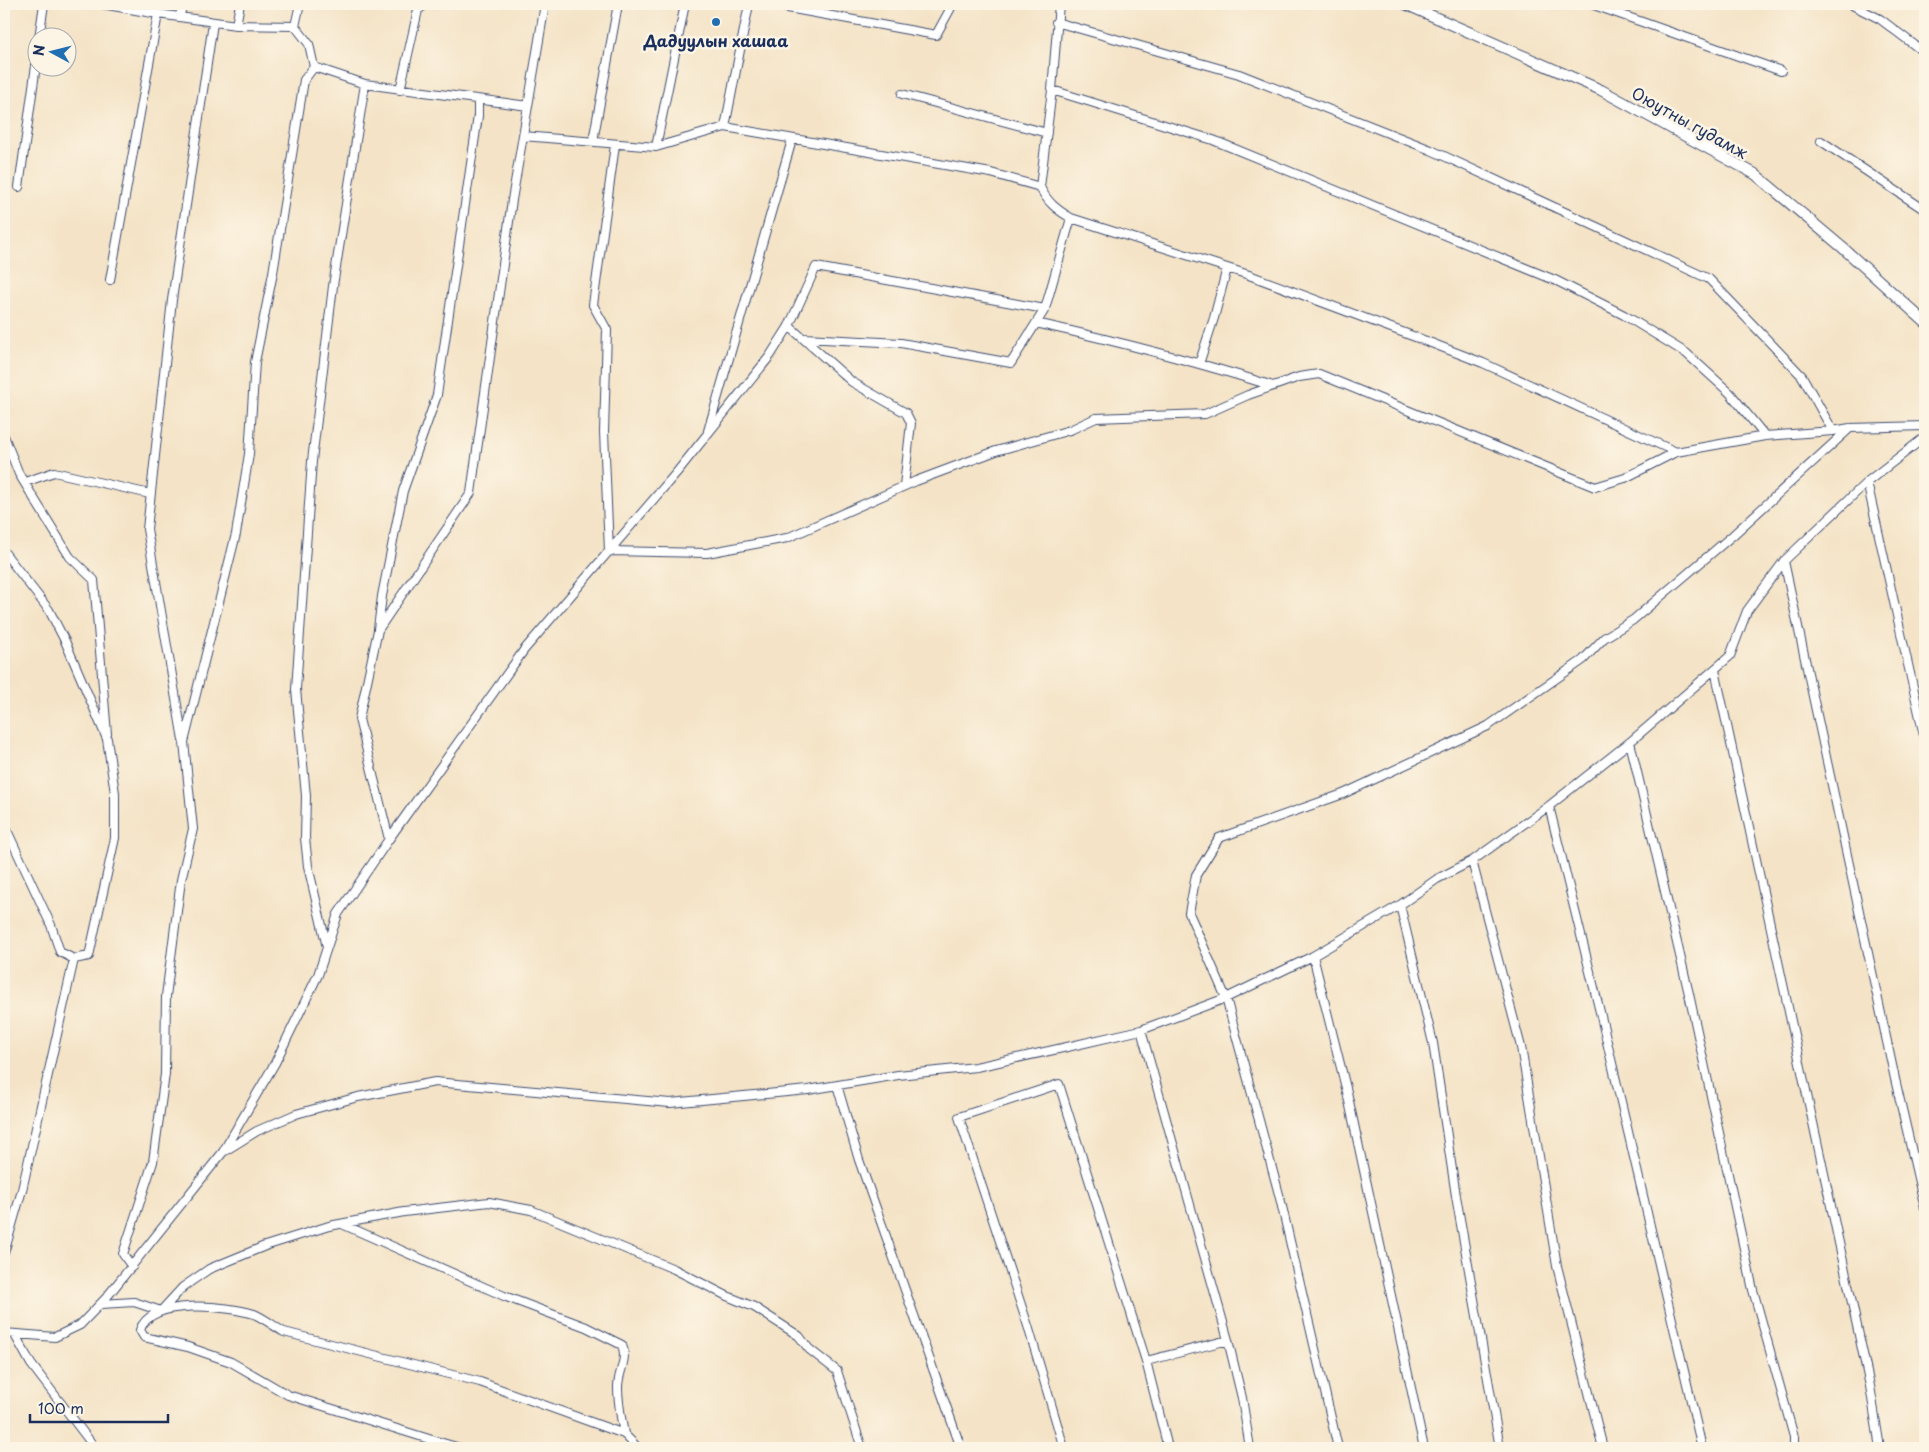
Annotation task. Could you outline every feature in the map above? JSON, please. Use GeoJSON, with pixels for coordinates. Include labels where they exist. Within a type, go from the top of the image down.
{"type":"FeatureCollection","features":[{"type":"Feature","properties":{"kind":"street"},"geometry":{"type":"LineString","coordinates":[[40,28],[44,4]]}},
{"type":"Feature","properties":{"kind":"street"},"geometry":{"type":"LineString","coordinates":[[102,4],[122,5],[158,14],[236,26],[295,26]]}},
{"type":"Feature","properties":{"kind":"street"},"geometry":{"type":"LineString","coordinates":[[180,17],[182,4]]}},
{"type":"Feature","properties":{"kind":"street"},"geometry":{"type":"LineString","coordinates":[[236,26],[240,4]]}},
{"type":"Feature","properties":{"kind":"street"},"geometry":{"type":"LineString","coordinates":[[295,26],[300,4]]}},
{"type":"Feature","properties":{"kind":"street"},"geometry":{"type":"LineString","coordinates":[[400,90],[418,10],[426,4]]}},
{"type":"Feature","properties":{"kind":"street"},"geometry":{"type":"LineString","coordinates":[[378,630],[472,493],[523,136],[544,4]]}},
{"type":"Feature","properties":{"kind":"street"},"geometry":{"type":"LineString","coordinates":[[593,141],[618,4]]}},
{"type":"Feature","properties":{"kind":"street"},"geometry":{"type":"LineString","coordinates":[[656,147],[685,4]]}},
{"type":"Feature","properties":{"kind":"street"},"geometry":{"type":"LineString","coordinates":[[725,127],[749,4]]}},
{"type":"Feature","properties":{"kind":"street"},"geometry":{"type":"LineString","coordinates":[[766,4],[936,35],[954,4]]}},
{"type":"Feature","properties":{"kind":"street"},"geometry":{"type":"LineString","coordinates":[[1059,4],[1056,22],[1052,90],[1040,187],[1044,197],[1056,210],[1071,218],[1227,268],[1483,363],[1676,452]]}},
{"type":"Feature","properties":{"kind":"street","name":"Оюутны гудамж"},"geometry":{"type":"LineString","coordinates":[[1405,4],[1601,90],[1755,174],[1844,248],[1925,322]]}},
{"type":"Feature","properties":{"kind":"street"},"geometry":{"type":"LineString","coordinates":[[1591,4],[1781,71]]}},
{"type":"Feature","properties":{"kind":"street"},"geometry":{"type":"LineString","coordinates":[[1850,4],[1880,18],[1925,53]]}},
{"type":"Feature","properties":{"kind":"street"},"geometry":{"type":"LineString","coordinates":[[110,280],[158,14]]}},
{"type":"Feature","properties":{"kind":"street"},"geometry":{"type":"LineString","coordinates":[[1056,22],[1239,74],[1431,150],[1709,279],[1802,376],[1833,432]]}},
{"type":"Feature","properties":{"kind":"street"},"geometry":{"type":"LineString","coordinates":[[132,1267],[123,1254],[153,1162],[165,1074],[168,986],[181,880],[193,829],[184,742],[147,529],[172,300],[213,23]]}},
{"type":"Feature","properties":{"kind":"street"},"geometry":{"type":"LineString","coordinates":[[184,742],[236,534],[249,454],[254,362],[273,273],[304,80],[314,67],[309,44],[295,26]]}},
{"type":"Feature","properties":{"kind":"street"},"geometry":{"type":"LineString","coordinates":[[314,67],[365,84],[528,106]]}},
{"type":"Feature","properties":{"kind":"street"},"geometry":{"type":"LineString","coordinates":[[19,187],[34,78]]}},
{"type":"Feature","properties":{"kind":"street"},"geometry":{"type":"LineString","coordinates":[[327,948],[308,866],[305,838],[306,796],[296,689],[312,461],[334,286],[365,84]]}},
{"type":"Feature","properties":{"kind":"street"},"geometry":{"type":"LineString","coordinates":[[1052,90],[1213,140],[1557,282],[1624,315],[1686,353],[1730,393],[1765,436]]}},
{"type":"Feature","properties":{"kind":"street"},"geometry":{"type":"LineString","coordinates":[[902,94],[1047,133]]}},
{"type":"Feature","properties":{"kind":"street"},"geometry":{"type":"LineString","coordinates":[[389,838],[359,719],[378,630],[382,596],[403,492],[437,395],[478,116],[478,100]]}},
{"type":"Feature","properties":{"kind":"street"},"geometry":{"type":"LineString","coordinates":[[523,136],[656,147],[725,127],[792,140],[991,172],[1040,187]]}},
{"type":"Feature","properties":{"kind":"street"},"geometry":{"type":"LineString","coordinates":[[707,434],[792,140]]}},
{"type":"Feature","properties":{"kind":"street"},"geometry":{"type":"LineString","coordinates":[[1821,141],[1925,210]]}},
{"type":"Feature","properties":{"kind":"street"},"geometry":{"type":"LineString","coordinates":[[608,551],[604,432],[607,330],[593,304],[615,145]]}},
{"type":"Feature","properties":{"kind":"street"},"geometry":{"type":"LineString","coordinates":[[804,338],[902,343],[1011,363],[1045,309],[1071,218]]}},
{"type":"Feature","properties":{"kind":"street"},"geometry":{"type":"LineString","coordinates":[[4,1333],[54,1337],[80,1325],[101,1304],[132,1267],[223,1152],[275,1063],[318,976],[338,914],[389,838],[524,650],[707,434],[770,356],[789,326],[816,267],[1045,309]]}},
{"type":"Feature","properties":{"kind":"street"},"geometry":{"type":"LineString","coordinates":[[1199,364],[1214,318],[1227,268]]}},
{"type":"Feature","properties":{"kind":"street"},"geometry":{"type":"LineString","coordinates":[[1036,323],[1110,340],[1273,386]]}},
{"type":"Feature","properties":{"kind":"street"},"geometry":{"type":"LineString","coordinates":[[789,326],[852,382],[906,413],[911,423],[904,486]]}},
{"type":"Feature","properties":{"kind":"street"},"geometry":{"type":"LineString","coordinates":[[608,551],[707,554],[787,538],[904,486],[996,451],[1070,430],[1096,418],[1205,414],[1273,386],[1299,377],[1319,374],[1595,486],[1626,478],[1676,452],[1765,436],[1833,432],[1850,428],[1925,426]]}},
{"type":"Feature","properties":{"kind":"street"},"geometry":{"type":"LineString","coordinates":[[1338,1448],[1280,1198],[1226,998],[1189,913],[1196,875],[1219,838],[1343,794],[1488,726],[1583,660],[1604,638],[1633,620],[1733,534],[1850,428]]}},
{"type":"Feature","properties":{"kind":"street"},"geometry":{"type":"LineString","coordinates":[[4,436],[25,482],[70,557],[94,580],[107,739],[114,793],[115,838],[89,956],[74,959],[60,952],[51,925],[4,824]]}},
{"type":"Feature","properties":{"kind":"street"},"geometry":{"type":"LineString","coordinates":[[223,1152],[257,1131],[296,1114],[358,1097],[435,1082],[670,1103],[837,1085],[976,1067],[1140,1030],[1226,998],[1313,956],[1400,905],[1437,879],[1472,861],[1549,806],[1630,742],[1730,656],[1747,611],[1784,561],[1867,482],[1925,437]]}},
{"type":"Feature","properties":{"kind":"street"},"geometry":{"type":"LineString","coordinates":[[25,482],[54,472],[150,494]]}},
{"type":"Feature","properties":{"kind":"street"},"geometry":{"type":"LineString","coordinates":[[1867,482],[1925,740]]}},
{"type":"Feature","properties":{"kind":"street"},"geometry":{"type":"LineString","coordinates":[[4,552],[49,610],[65,641],[107,739]]}},
{"type":"Feature","properties":{"kind":"street"},"geometry":{"type":"LineString","coordinates":[[1784,561],[1895,1079],[1925,1208]]}},
{"type":"Feature","properties":{"kind":"street"},"geometry":{"type":"LineString","coordinates":[[1715,670],[1870,1386],[1880,1448]]}},
{"type":"Feature","properties":{"kind":"street"},"geometry":{"type":"LineString","coordinates":[[1630,742],[1689,994],[1753,1290],[1778,1375],[1794,1437],[1794,1448]]}},
{"type":"Feature","properties":{"kind":"street"},"geometry":{"type":"LineString","coordinates":[[1549,806],[1600,1012],[1702,1448]]}},
{"type":"Feature","properties":{"kind":"street"},"geometry":{"type":"LineString","coordinates":[[1472,861],[1521,1048],[1557,1266],[1604,1448]]}},
{"type":"Feature","properties":{"kind":"street"},"geometry":{"type":"LineString","coordinates":[[1400,905],[1433,1043],[1456,1196],[1500,1448]]}},
{"type":"Feature","properties":{"kind":"street"},"geometry":{"type":"LineString","coordinates":[[1313,956],[1346,1092],[1424,1448]]}},
{"type":"Feature","properties":{"kind":"street"},"geometry":{"type":"LineString","coordinates":[[4,1253],[22,1190],[74,959]]}},
{"type":"Feature","properties":{"kind":"street"},"geometry":{"type":"LineString","coordinates":[[1140,1030],[1228,1340],[1242,1398],[1250,1448]]}},
{"type":"Feature","properties":{"kind":"street"},"geometry":{"type":"LineString","coordinates":[[1064,1448],[1028,1326],[959,1117],[1059,1084],[1146,1361],[1168,1448]]}},
{"type":"Feature","properties":{"kind":"street"},"geometry":{"type":"LineString","coordinates":[[837,1085],[859,1160],[962,1448]]}},
{"type":"Feature","properties":{"kind":"street"},"geometry":{"type":"LineString","coordinates":[[460,1448],[288,1395],[231,1362],[188,1347],[144,1337],[140,1330],[142,1323],[161,1311],[183,1287],[209,1269],[265,1246],[342,1224],[404,1212],[489,1202],[531,1210],[674,1269],[727,1296],[754,1307],[799,1336],[809,1349],[837,1371],[862,1448]]}},
{"type":"Feature","properties":{"kind":"street"},"geometry":{"type":"LineString","coordinates":[[342,1224],[497,1293],[586,1327],[622,1345],[626,1354],[618,1384],[619,1408],[624,1434]]}},
{"type":"Feature","properties":{"kind":"street"},"geometry":{"type":"LineString","coordinates":[[101,1304],[134,1302],[161,1311],[199,1306],[255,1315],[284,1332],[480,1382],[624,1434],[638,1448]]}},
{"type":"Feature","properties":{"kind":"street"},"geometry":{"type":"LineString","coordinates":[[14,1335],[31,1364],[95,1448]]}},
{"type":"Feature","properties":{"kind":"street"},"geometry":{"type":"LineString","coordinates":[[1146,1361],[1228,1340]]}},
{"type":"Feature","properties":{"kind":"street"},"geometry":{"type":"LineString","coordinates":[[429,1438],[435,1448]]}},
{"type":"Feature","properties":{"kind":"place","name":"Дадуулын хашаа"},"geometry":{"type":"Point","coordinates":[716,22]}}]}
